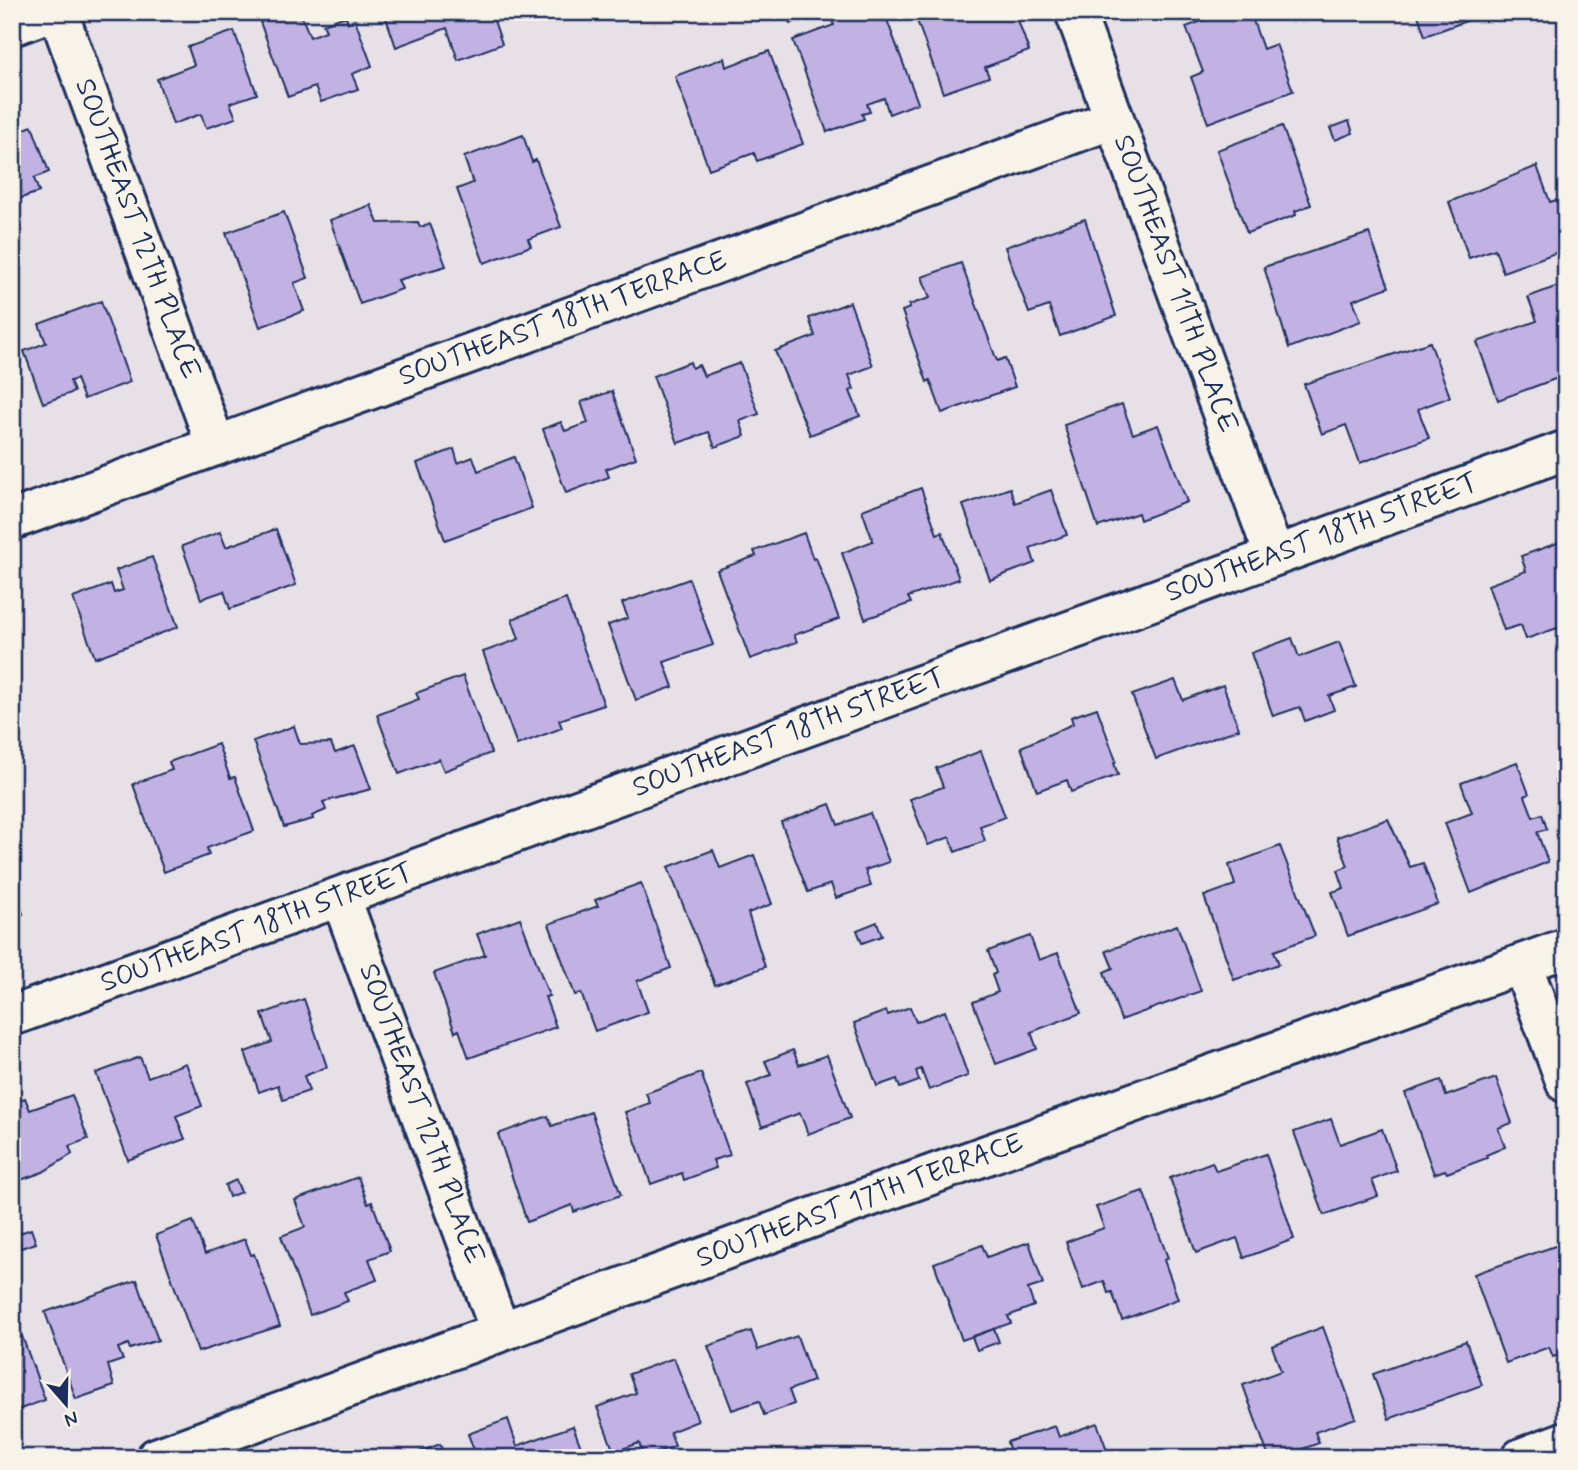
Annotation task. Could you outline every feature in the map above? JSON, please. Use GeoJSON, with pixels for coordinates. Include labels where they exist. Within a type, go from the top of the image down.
{"type":"FeatureCollection","features":[{"type":"Feature","properties":{"kind":"street"},"geometry":{"type":"LineString","coordinates":[[12,26],[50,12]]}},
{"type":"Feature","properties":{"kind":"street","name":"SOUTHEAST 12TH PLACE"},"geometry":{"type":"LineString","coordinates":[[58,12],[216,446]]}},
{"type":"Feature","properties":{"kind":"street","name":"SOUTHEAST 11TH PLACE"},"geometry":{"type":"LineString","coordinates":[[1075,12],[1275,555]]}},
{"type":"Feature","properties":{"kind":"street","name":"SOUTHEAST 18TH TERRACE"},"geometry":{"type":"LineString","coordinates":[[12,520],[1114,119]]}},
{"type":"Feature","properties":{"kind":"street","name":"SOUTHEAST 18TH STREET"},"geometry":{"type":"LineString","coordinates":[[12,1016],[1566,450]]}},
{"type":"Feature","properties":{"kind":"street","name":"SOUTHEAST 12TH PLACE"},"geometry":{"type":"LineString","coordinates":[[341,898],[500,1331]]}},
{"type":"Feature","properties":{"kind":"street","name":"SOUTHEAST 17TH TERRACE"},"geometry":{"type":"LineString","coordinates":[[156,1458],[500,1331],[1566,948]]}},
{"type":"Feature","properties":{"kind":"street"},"geometry":{"type":"LineString","coordinates":[[1522,964],[1566,1083]]}},
{"type":"Feature","properties":{"kind":"street"},"geometry":{"type":"LineString","coordinates":[[1521,1458],[1566,1441]]}},
{"type":"Feature","properties":{"kind":"building"},"geometry":{"type":"Polygon","coordinates":[[[286,12],[300,12],[310,37],[326,31],[323,24],[346,16],[348,23],[355,20],[372,66],[352,74],[358,89],[321,102],[315,87],[288,97],[260,22],[286,12]]]}},
{"type":"Feature","properties":{"kind":"building"},"geometry":{"type":"Polygon","coordinates":[[[384,12],[491,12],[502,44],[458,60],[447,28],[396,47],[384,12]]]}},
{"type":"Feature","properties":{"kind":"building"},"geometry":{"type":"Polygon","coordinates":[[[785,12],[799,12],[801,19],[790,24],[785,12]]]}},
{"type":"Feature","properties":{"kind":"building"},"geometry":{"type":"Polygon","coordinates":[[[848,12],[884,12],[918,103],[889,114],[884,98],[867,104],[870,112],[862,114],[864,119],[827,132],[793,40],[834,25],[831,19],[848,12]]]}},
{"type":"Feature","properties":{"kind":"building"},"geometry":{"type":"Polygon","coordinates":[[[914,12],[1015,12],[1029,51],[985,67],[989,77],[943,93],[914,12]]]}},
{"type":"Feature","properties":{"kind":"building"},"geometry":{"type":"Polygon","coordinates":[[[1226,12],[1250,12],[1263,49],[1276,44],[1293,91],[1208,123],[1191,77],[1203,72],[1186,27],[1226,12]]]}},
{"type":"Feature","properties":{"kind":"building"},"geometry":{"type":"Polygon","coordinates":[[[1417,12],[1487,12],[1488,13],[1425,36],[1417,12]]]}},
{"type":"Feature","properties":{"kind":"building"},"geometry":{"type":"Polygon","coordinates":[[[234,31],[257,94],[230,103],[236,118],[206,128],[201,114],[173,124],[157,79],[194,65],[188,47],[234,31]]]}},
{"type":"Feature","properties":{"kind":"building"},"geometry":{"type":"Polygon","coordinates":[[[769,51],[803,144],[757,161],[754,153],[709,169],[675,76],[724,58],[726,67],[769,51]]]}},
{"type":"Feature","properties":{"kind":"building"},"geometry":{"type":"Polygon","coordinates":[[[1349,121],[1353,133],[1335,140],[1330,128],[1349,121]]]}},
{"type":"Feature","properties":{"kind":"building"},"geometry":{"type":"Polygon","coordinates":[[[32,126],[49,172],[34,178],[39,192],[12,201],[12,134],[32,126]]]}},
{"type":"Feature","properties":{"kind":"building"},"geometry":{"type":"Polygon","coordinates":[[[1282,126],[1311,205],[1295,211],[1296,215],[1247,233],[1217,150],[1282,126]]]}},
{"type":"Feature","properties":{"kind":"building"},"geometry":{"type":"Polygon","coordinates":[[[523,135],[532,162],[536,160],[561,227],[528,239],[531,246],[484,263],[457,189],[473,183],[464,157],[523,135]]]}},
{"type":"Feature","properties":{"kind":"building"},"geometry":{"type":"Polygon","coordinates":[[[1537,166],[1550,202],[1556,200],[1566,228],[1566,249],[1503,272],[1495,249],[1469,258],[1449,202],[1537,166]]]}},
{"type":"Feature","properties":{"kind":"building"},"geometry":{"type":"Polygon","coordinates":[[[371,205],[378,223],[418,222],[420,227],[430,224],[446,266],[398,280],[402,289],[360,304],[330,220],[371,205]]]}},
{"type":"Feature","properties":{"kind":"building"},"geometry":{"type":"Polygon","coordinates":[[[284,212],[308,278],[294,283],[304,311],[260,327],[226,233],[284,212]]]}},
{"type":"Feature","properties":{"kind":"building"},"geometry":{"type":"Polygon","coordinates":[[[1085,219],[1116,316],[1060,336],[1049,306],[1029,313],[1005,247],[1085,219]]]}},
{"type":"Feature","properties":{"kind":"building"},"geometry":{"type":"Polygon","coordinates":[[[1369,233],[1389,287],[1353,300],[1361,321],[1289,348],[1264,267],[1369,233]]]}},
{"type":"Feature","properties":{"kind":"building"},"geometry":{"type":"Polygon","coordinates":[[[961,263],[997,361],[1005,358],[1015,387],[942,413],[930,380],[927,382],[902,311],[910,308],[909,305],[930,298],[922,277],[961,263]]]}},
{"type":"Feature","properties":{"kind":"building"},"geometry":{"type":"Polygon","coordinates":[[[1566,283],[1566,375],[1498,400],[1477,342],[1537,321],[1528,297],[1566,283]]]}},
{"type":"Feature","properties":{"kind":"building"},"geometry":{"type":"Polygon","coordinates":[[[101,301],[130,382],[84,399],[76,379],[70,381],[74,392],[43,403],[24,351],[46,343],[39,324],[101,301]]]}},
{"type":"Feature","properties":{"kind":"building"},"geometry":{"type":"Polygon","coordinates":[[[850,302],[873,366],[849,375],[854,389],[850,391],[860,416],[810,435],[775,351],[815,336],[809,318],[850,302]]]}},
{"type":"Feature","properties":{"kind":"building"},"geometry":{"type":"Polygon","coordinates":[[[1430,342],[1450,397],[1418,409],[1429,438],[1360,463],[1346,425],[1322,434],[1304,384],[1430,342]]]}},
{"type":"Feature","properties":{"kind":"building"},"geometry":{"type":"Polygon","coordinates":[[[690,362],[692,368],[699,365],[704,376],[740,363],[759,414],[740,421],[745,436],[715,447],[709,432],[678,443],[653,376],[690,362]]]}},
{"type":"Feature","properties":{"kind":"building"},"geometry":{"type":"Polygon","coordinates":[[[612,391],[636,458],[606,469],[609,477],[566,493],[543,429],[561,422],[565,431],[588,423],[581,402],[612,391]]]}},
{"type":"Feature","properties":{"kind":"building"},"geometry":{"type":"Polygon","coordinates":[[[1122,404],[1133,434],[1158,425],[1187,502],[1140,520],[1138,513],[1098,527],[1064,425],[1122,404]]]}},
{"type":"Feature","properties":{"kind":"building"},"geometry":{"type":"Polygon","coordinates":[[[454,449],[458,463],[473,457],[478,471],[514,457],[532,508],[445,540],[417,463],[454,449]]]}},
{"type":"Feature","properties":{"kind":"building"},"geometry":{"type":"Polygon","coordinates":[[[921,488],[937,534],[942,532],[959,579],[908,597],[911,603],[865,619],[842,553],[873,541],[862,510],[921,488]]]}},
{"type":"Feature","properties":{"kind":"building"},"geometry":{"type":"Polygon","coordinates":[[[1010,488],[1015,503],[1051,490],[1067,535],[1030,548],[1035,563],[990,580],[963,505],[1010,488]]]}},
{"type":"Feature","properties":{"kind":"building"},"geometry":{"type":"Polygon","coordinates":[[[276,529],[296,585],[230,609],[224,591],[201,599],[182,546],[220,532],[226,547],[276,529]]]}},
{"type":"Feature","properties":{"kind":"building"},"geometry":{"type":"Polygon","coordinates":[[[804,533],[839,619],[794,635],[797,642],[750,659],[717,570],[756,556],[754,551],[804,533]]]}},
{"type":"Feature","properties":{"kind":"building"},"geometry":{"type":"Polygon","coordinates":[[[1566,540],[1566,625],[1526,639],[1521,625],[1504,630],[1488,585],[1526,571],[1521,556],[1566,540]]]}},
{"type":"Feature","properties":{"kind":"building"},"geometry":{"type":"Polygon","coordinates":[[[152,557],[178,627],[95,658],[73,598],[111,584],[114,593],[123,590],[116,570],[152,557]]]}},
{"type":"Feature","properties":{"kind":"building"},"geometry":{"type":"Polygon","coordinates":[[[689,579],[713,645],[664,662],[673,687],[636,700],[608,625],[628,618],[622,603],[689,579]]]}},
{"type":"Feature","properties":{"kind":"building"},"geometry":{"type":"Polygon","coordinates":[[[566,599],[604,705],[559,720],[562,728],[517,745],[483,652],[519,639],[512,619],[566,599]]]}},
{"type":"Feature","properties":{"kind":"building"},"geometry":{"type":"Polygon","coordinates":[[[1292,638],[1299,657],[1339,642],[1356,687],[1329,696],[1334,710],[1305,721],[1300,707],[1273,716],[1251,653],[1292,638]]]}},
{"type":"Feature","properties":{"kind":"building"},"geometry":{"type":"Polygon","coordinates":[[[463,676],[491,753],[444,771],[439,759],[399,774],[377,715],[419,699],[416,693],[463,676]]]}},
{"type":"Feature","properties":{"kind":"building"},"geometry":{"type":"Polygon","coordinates":[[[1175,680],[1183,700],[1223,685],[1239,729],[1156,759],[1132,695],[1175,680]]]}},
{"type":"Feature","properties":{"kind":"building"},"geometry":{"type":"Polygon","coordinates":[[[1097,708],[1116,761],[1114,763],[1118,775],[1071,792],[1067,780],[1037,791],[1021,747],[1073,724],[1071,717],[1097,708]]]}},
{"type":"Feature","properties":{"kind":"building"},"geometry":{"type":"Polygon","coordinates":[[[294,726],[300,744],[331,743],[335,753],[355,746],[371,789],[323,802],[326,810],[312,816],[313,819],[284,827],[253,741],[294,726]]]}},
{"type":"Feature","properties":{"kind":"building"},"geometry":{"type":"Polygon","coordinates":[[[218,744],[230,778],[235,777],[254,831],[207,848],[209,855],[164,872],[133,784],[172,770],[169,762],[218,744]]]}},
{"type":"Feature","properties":{"kind":"building"},"geometry":{"type":"Polygon","coordinates":[[[981,751],[1005,817],[980,826],[985,841],[955,852],[950,837],[928,845],[910,799],[943,787],[936,768],[981,751]]]}},
{"type":"Feature","properties":{"kind":"building"},"geometry":{"type":"Polygon","coordinates":[[[1517,762],[1529,794],[1525,796],[1533,817],[1542,814],[1547,829],[1537,832],[1548,862],[1471,893],[1445,823],[1472,813],[1461,783],[1517,762]]]}},
{"type":"Feature","properties":{"kind":"building"},"geometry":{"type":"Polygon","coordinates":[[[1566,778],[1566,811],[1555,781],[1566,778]]]}},
{"type":"Feature","properties":{"kind":"building"},"geometry":{"type":"Polygon","coordinates":[[[830,804],[838,825],[870,813],[889,862],[865,870],[871,886],[836,898],[831,884],[808,892],[781,822],[830,804]]]}},
{"type":"Feature","properties":{"kind":"building"},"geometry":{"type":"Polygon","coordinates":[[[1388,819],[1410,867],[1423,863],[1438,904],[1348,936],[1332,892],[1344,888],[1338,870],[1348,866],[1337,837],[1388,819]]]}},
{"type":"Feature","properties":{"kind":"building"},"geometry":{"type":"Polygon","coordinates":[[[1280,846],[1315,936],[1274,951],[1279,964],[1234,980],[1204,896],[1235,885],[1229,865],[1280,846]]]}},
{"type":"Feature","properties":{"kind":"building"},"geometry":{"type":"Polygon","coordinates":[[[713,850],[720,868],[754,855],[772,904],[748,913],[765,967],[715,985],[668,867],[713,850]]]}},
{"type":"Feature","properties":{"kind":"building"},"geometry":{"type":"Polygon","coordinates":[[[641,883],[671,968],[637,981],[648,1012],[595,1031],[581,993],[575,995],[549,924],[598,906],[595,900],[641,883]]]}},
{"type":"Feature","properties":{"kind":"building"},"geometry":{"type":"Polygon","coordinates":[[[12,884],[23,914],[12,918],[12,884]]]}},
{"type":"Feature","properties":{"kind":"building"},"geometry":{"type":"Polygon","coordinates":[[[520,918],[549,996],[545,997],[556,1027],[469,1058],[459,1030],[455,1032],[434,973],[485,955],[477,934],[520,918]]]}},
{"type":"Feature","properties":{"kind":"building"},"geometry":{"type":"Polygon","coordinates":[[[877,922],[882,936],[862,943],[857,930],[877,922]]]}},
{"type":"Feature","properties":{"kind":"building"},"geometry":{"type":"Polygon","coordinates":[[[1177,925],[1201,991],[1121,1020],[1104,972],[1113,968],[1106,951],[1177,925]]]}},
{"type":"Feature","properties":{"kind":"building"},"geometry":{"type":"Polygon","coordinates":[[[1030,936],[1039,960],[1058,953],[1081,1013],[1031,1032],[1037,1049],[996,1064],[973,1002],[998,992],[992,975],[996,973],[988,951],[1030,936]]]}},
{"type":"Feature","properties":{"kind":"building"},"geometry":{"type":"Polygon","coordinates":[[[304,999],[327,1067],[304,1076],[309,1091],[283,1100],[278,1085],[259,1092],[245,1052],[272,1042],[262,1014],[304,999]]]}},
{"type":"Feature","properties":{"kind":"building"},"geometry":{"type":"Polygon","coordinates":[[[910,1007],[916,1022],[945,1011],[968,1076],[929,1090],[921,1069],[916,1071],[919,1081],[900,1088],[897,1079],[877,1086],[854,1023],[886,1011],[888,1015],[910,1007]]]}},
{"type":"Feature","properties":{"kind":"building"},"geometry":{"type":"Polygon","coordinates":[[[793,1050],[799,1065],[827,1055],[850,1118],[808,1134],[800,1113],[762,1127],[747,1084],[771,1075],[765,1061],[793,1050]]]}},
{"type":"Feature","properties":{"kind":"building"},"geometry":{"type":"Polygon","coordinates":[[[140,1057],[148,1077],[186,1063],[202,1106],[176,1116],[185,1139],[128,1160],[96,1073],[140,1057]]]}},
{"type":"Feature","properties":{"kind":"building"},"geometry":{"type":"Polygon","coordinates":[[[701,1073],[730,1155],[713,1160],[716,1168],[684,1180],[682,1173],[651,1184],[625,1112],[650,1103],[646,1093],[701,1073]]]}},
{"type":"Feature","properties":{"kind":"building"},"geometry":{"type":"Polygon","coordinates":[[[1496,1078],[1512,1123],[1498,1128],[1505,1147],[1486,1155],[1487,1158],[1447,1173],[1445,1170],[1434,1174],[1405,1093],[1441,1080],[1446,1096],[1496,1078]]]}},
{"type":"Feature","properties":{"kind":"building"},"geometry":{"type":"Polygon","coordinates":[[[72,1095],[88,1139],[69,1146],[72,1154],[43,1172],[18,1181],[12,1167],[12,1103],[25,1098],[30,1110],[72,1095]]]}},
{"type":"Feature","properties":{"kind":"building"},"geometry":{"type":"Polygon","coordinates":[[[591,1112],[621,1195],[574,1212],[572,1205],[527,1222],[498,1134],[548,1116],[552,1126],[591,1112]]]}},
{"type":"Feature","properties":{"kind":"building"},"geometry":{"type":"Polygon","coordinates":[[[1331,1119],[1340,1144],[1382,1129],[1397,1171],[1372,1180],[1378,1196],[1324,1215],[1294,1132],[1331,1119]]]}},
{"type":"Feature","properties":{"kind":"building"},"geometry":{"type":"Polygon","coordinates":[[[1266,1154],[1294,1239],[1244,1258],[1237,1238],[1196,1253],[1170,1178],[1212,1162],[1216,1171],[1266,1154]]]}},
{"type":"Feature","properties":{"kind":"building"},"geometry":{"type":"Polygon","coordinates":[[[358,1177],[368,1204],[372,1202],[390,1251],[369,1259],[377,1280],[344,1292],[348,1301],[310,1315],[281,1236],[305,1227],[295,1200],[358,1177]]]}},
{"type":"Feature","properties":{"kind":"building"},"geometry":{"type":"Polygon","coordinates":[[[236,1180],[241,1192],[229,1197],[225,1185],[236,1180]]]}},
{"type":"Feature","properties":{"kind":"building"},"geometry":{"type":"Polygon","coordinates":[[[1143,1191],[1168,1258],[1164,1260],[1178,1299],[1122,1320],[1112,1292],[1108,1293],[1104,1281],[1083,1289],[1066,1242],[1104,1228],[1096,1207],[1143,1191]]]}},
{"type":"Feature","properties":{"kind":"building"},"geometry":{"type":"Polygon","coordinates":[[[193,1221],[205,1254],[245,1239],[251,1255],[254,1254],[280,1326],[198,1352],[156,1235],[193,1221]]]}},
{"type":"Feature","properties":{"kind":"building"},"geometry":{"type":"Polygon","coordinates":[[[31,1229],[36,1243],[21,1248],[17,1234],[31,1229]]]}},
{"type":"Feature","properties":{"kind":"building"},"geometry":{"type":"Polygon","coordinates":[[[1029,1242],[1043,1284],[1028,1289],[1034,1306],[1008,1316],[1011,1323],[962,1340],[934,1263],[982,1245],[987,1257],[1029,1242]]]}},
{"type":"Feature","properties":{"kind":"building"},"geometry":{"type":"Polygon","coordinates":[[[1564,1243],[1566,1352],[1553,1357],[1549,1347],[1506,1363],[1474,1274],[1564,1243]]]}},
{"type":"Feature","properties":{"kind":"building"},"geometry":{"type":"Polygon","coordinates":[[[137,1280],[158,1340],[130,1349],[128,1344],[118,1348],[123,1360],[108,1365],[114,1386],[76,1399],[45,1312],[137,1280]]]}},
{"type":"Feature","properties":{"kind":"building"},"geometry":{"type":"Polygon","coordinates":[[[12,1321],[18,1338],[22,1336],[45,1400],[12,1412],[12,1321]]]}},
{"type":"Feature","properties":{"kind":"building"},"geometry":{"type":"Polygon","coordinates":[[[1323,1327],[1356,1418],[1315,1432],[1319,1443],[1278,1458],[1269,1458],[1243,1385],[1281,1371],[1272,1346],[1323,1327]]]}},
{"type":"Feature","properties":{"kind":"building"},"geometry":{"type":"Polygon","coordinates":[[[994,1329],[999,1342],[977,1350],[972,1337],[994,1329]]]}},
{"type":"Feature","properties":{"kind":"building"},"geometry":{"type":"Polygon","coordinates":[[[751,1331],[758,1350],[797,1336],[813,1381],[789,1390],[794,1404],[764,1415],[759,1401],[732,1410],[708,1346],[751,1331]]]}},
{"type":"Feature","properties":{"kind":"building"},"geometry":{"type":"Polygon","coordinates":[[[1466,1341],[1482,1385],[1389,1419],[1373,1374],[1466,1341]]]}},
{"type":"Feature","properties":{"kind":"building"},"geometry":{"type":"Polygon","coordinates":[[[674,1358],[698,1421],[670,1432],[675,1446],[644,1457],[639,1443],[614,1452],[597,1407],[636,1393],[629,1374],[674,1358]]]}},
{"type":"Feature","properties":{"kind":"building"},"geometry":{"type":"Polygon","coordinates":[[[508,1419],[517,1446],[573,1426],[585,1458],[477,1458],[468,1434],[508,1419]]]}},
{"type":"Feature","properties":{"kind":"building"},"geometry":{"type":"Polygon","coordinates":[[[1097,1423],[1110,1458],[1012,1458],[1007,1442],[1055,1426],[1059,1437],[1097,1423]]]}},
{"type":"Feature","properties":{"kind":"building"},"geometry":{"type":"Polygon","coordinates":[[[440,1444],[445,1458],[404,1458],[440,1444]]]}}]}
